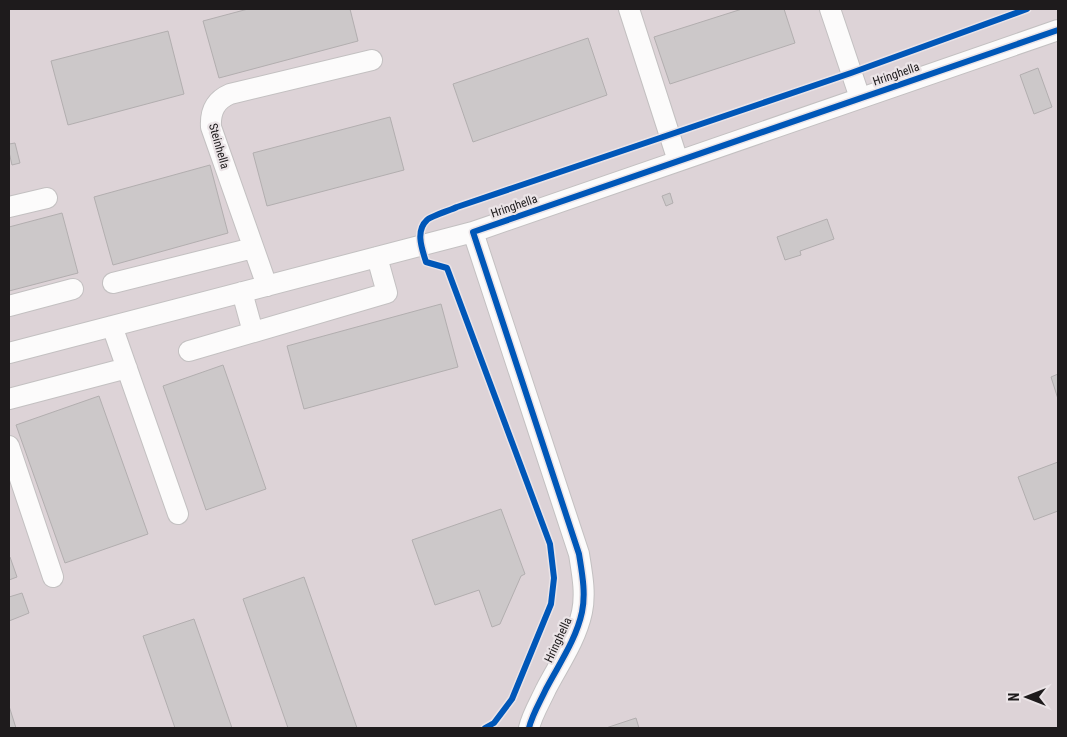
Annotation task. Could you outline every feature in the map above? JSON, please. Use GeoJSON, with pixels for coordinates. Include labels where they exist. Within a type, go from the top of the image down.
{"type":"FeatureCollection","features":[{"type":"Feature","properties":{"kind":"street"},"geometry":{"type":"LineString","coordinates":[[630,9],[678,161]]}},
{"type":"Feature","properties":{"kind":"street"},"geometry":{"type":"LineString","coordinates":[[830,9],[860,98]]}},
{"type":"Feature","properties":{"kind":"street","name":"Hringhella"},"geometry":{"type":"LineString","coordinates":[[529,728],[538,704],[575,635],[582,611],[584,582],[579,554],[473,232],[1058,30]]}},
{"type":"Feature","properties":{"kind":"street","name":"Steinhella"},"geometry":{"type":"LineString","coordinates":[[267,286],[211,127],[215,106],[224,96],[230,94],[372,60]]}},
{"type":"Feature","properties":{"kind":"street"},"geometry":{"type":"LineString","coordinates":[[9,208],[47,198]]}},
{"type":"Feature","properties":{"kind":"street"},"geometry":{"type":"LineString","coordinates":[[9,353],[473,232]]}},
{"type":"Feature","properties":{"kind":"street"},"geometry":{"type":"LineString","coordinates":[[113,283],[253,248]]}},
{"type":"Feature","properties":{"kind":"street"},"geometry":{"type":"LineString","coordinates":[[189,351],[387,293],[377,257]]}},
{"type":"Feature","properties":{"kind":"street"},"geometry":{"type":"LineString","coordinates":[[9,306],[73,289]]}},
{"type":"Feature","properties":{"kind":"street"},"geometry":{"type":"LineString","coordinates":[[242,292],[253,332]]}},
{"type":"Feature","properties":{"kind":"street"},"geometry":{"type":"LineString","coordinates":[[112,326],[178,514]]}},
{"type":"Feature","properties":{"kind":"street"},"geometry":{"type":"LineString","coordinates":[[9,399],[127,368]]}},
{"type":"Feature","properties":{"kind":"street"},"geometry":{"type":"LineString","coordinates":[[9,446],[52,577]]}},
{"type":"Feature","properties":{"kind":"shaded area"},"geometry":{"type":"Polygon","coordinates":[[[9,9],[1058,9],[1058,728],[9,728],[9,9]]]}},
{"type":"Feature","properties":{"kind":"building"},"geometry":{"type":"Polygon","coordinates":[[[248,9],[350,9],[358,41],[219,78],[203,21],[248,9]]]}},
{"type":"Feature","properties":{"kind":"building"},"geometry":{"type":"Polygon","coordinates":[[[742,9],[784,9],[795,43],[670,84],[654,37],[742,9]]]}},
{"type":"Feature","properties":{"kind":"building"},"geometry":{"type":"Polygon","coordinates":[[[168,31],[184,94],[68,125],[51,61],[168,31]]]}},
{"type":"Feature","properties":{"kind":"building"},"geometry":{"type":"Polygon","coordinates":[[[588,38],[607,95],[473,142],[453,84],[588,38]]]}},
{"type":"Feature","properties":{"kind":"building"},"geometry":{"type":"Polygon","coordinates":[[[1038,68],[1052,107],[1034,114],[1020,75],[1038,68]]]}},
{"type":"Feature","properties":{"kind":"building"},"geometry":{"type":"Polygon","coordinates":[[[390,117],[404,170],[267,206],[253,153],[390,117]]]}},
{"type":"Feature","properties":{"kind":"building"},"geometry":{"type":"Polygon","coordinates":[[[15,143],[20,163],[12,165],[9,144],[15,143]]]}},
{"type":"Feature","properties":{"kind":"building"},"geometry":{"type":"Polygon","coordinates":[[[210,165],[228,233],[113,265],[94,197],[210,165]]]}},
{"type":"Feature","properties":{"kind":"building"},"geometry":{"type":"Polygon","coordinates":[[[670,193],[673,203],[666,206],[662,196],[670,193]]]}},
{"type":"Feature","properties":{"kind":"building"},"geometry":{"type":"Polygon","coordinates":[[[62,213],[78,273],[9,291],[9,227],[62,213]]]}},
{"type":"Feature","properties":{"kind":"building"},"geometry":{"type":"Polygon","coordinates":[[[827,219],[834,239],[800,251],[801,255],[785,260],[777,237],[827,219]]]}},
{"type":"Feature","properties":{"kind":"building"},"geometry":{"type":"Polygon","coordinates":[[[441,304],[458,367],[304,409],[287,346],[441,304]]]}},
{"type":"Feature","properties":{"kind":"building"},"geometry":{"type":"Polygon","coordinates":[[[223,365],[266,489],[206,510],[163,386],[223,365]]]}},
{"type":"Feature","properties":{"kind":"building"},"geometry":{"type":"Polygon","coordinates":[[[1058,374],[1058,399],[1051,377],[1058,374]]]}},
{"type":"Feature","properties":{"kind":"building"},"geometry":{"type":"Polygon","coordinates":[[[99,396],[148,534],[65,563],[16,425],[99,396]]]}},
{"type":"Feature","properties":{"kind":"building"},"geometry":{"type":"Polygon","coordinates":[[[1058,462],[1058,511],[1034,520],[1018,477],[1058,462]]]}},
{"type":"Feature","properties":{"kind":"building"},"geometry":{"type":"Polygon","coordinates":[[[501,509],[525,574],[521,576],[500,624],[492,627],[479,590],[435,605],[412,540],[501,509]]]}},
{"type":"Feature","properties":{"kind":"building"},"geometry":{"type":"Polygon","coordinates":[[[9,557],[17,577],[9,580],[9,557]]]}},
{"type":"Feature","properties":{"kind":"building"},"geometry":{"type":"Polygon","coordinates":[[[304,577],[357,728],[288,728],[243,599],[304,577]]]}},
{"type":"Feature","properties":{"kind":"building"},"geometry":{"type":"Polygon","coordinates":[[[22,593],[29,613],[9,621],[9,597],[22,593]]]}},
{"type":"Feature","properties":{"kind":"building"},"geometry":{"type":"Polygon","coordinates":[[[194,619],[232,728],[175,728],[143,636],[194,619]]]}},
{"type":"Feature","properties":{"kind":"building"},"geometry":{"type":"Polygon","coordinates":[[[9,706],[16,728],[9,728],[9,706]]]}},
{"type":"Feature","properties":{"kind":"building"},"geometry":{"type":"Polygon","coordinates":[[[636,718],[639,728],[606,728],[636,718]]]}},
{"type":"Feature","properties":{"kind":"cycle path"},"geometry":{"type":"LineString","coordinates":[[485,728],[494,723],[512,699],[551,604],[554,578],[550,544],[447,268],[426,262],[420,235],[423,224],[429,218],[457,207],[851,73],[1027,9]]}},
{"type":"Feature","properties":{"kind":"cycle path"},"geometry":{"type":"LineString","coordinates":[[529,728],[536,709],[571,642],[579,622],[584,590],[579,554],[473,232],[1058,30]]}}]}
